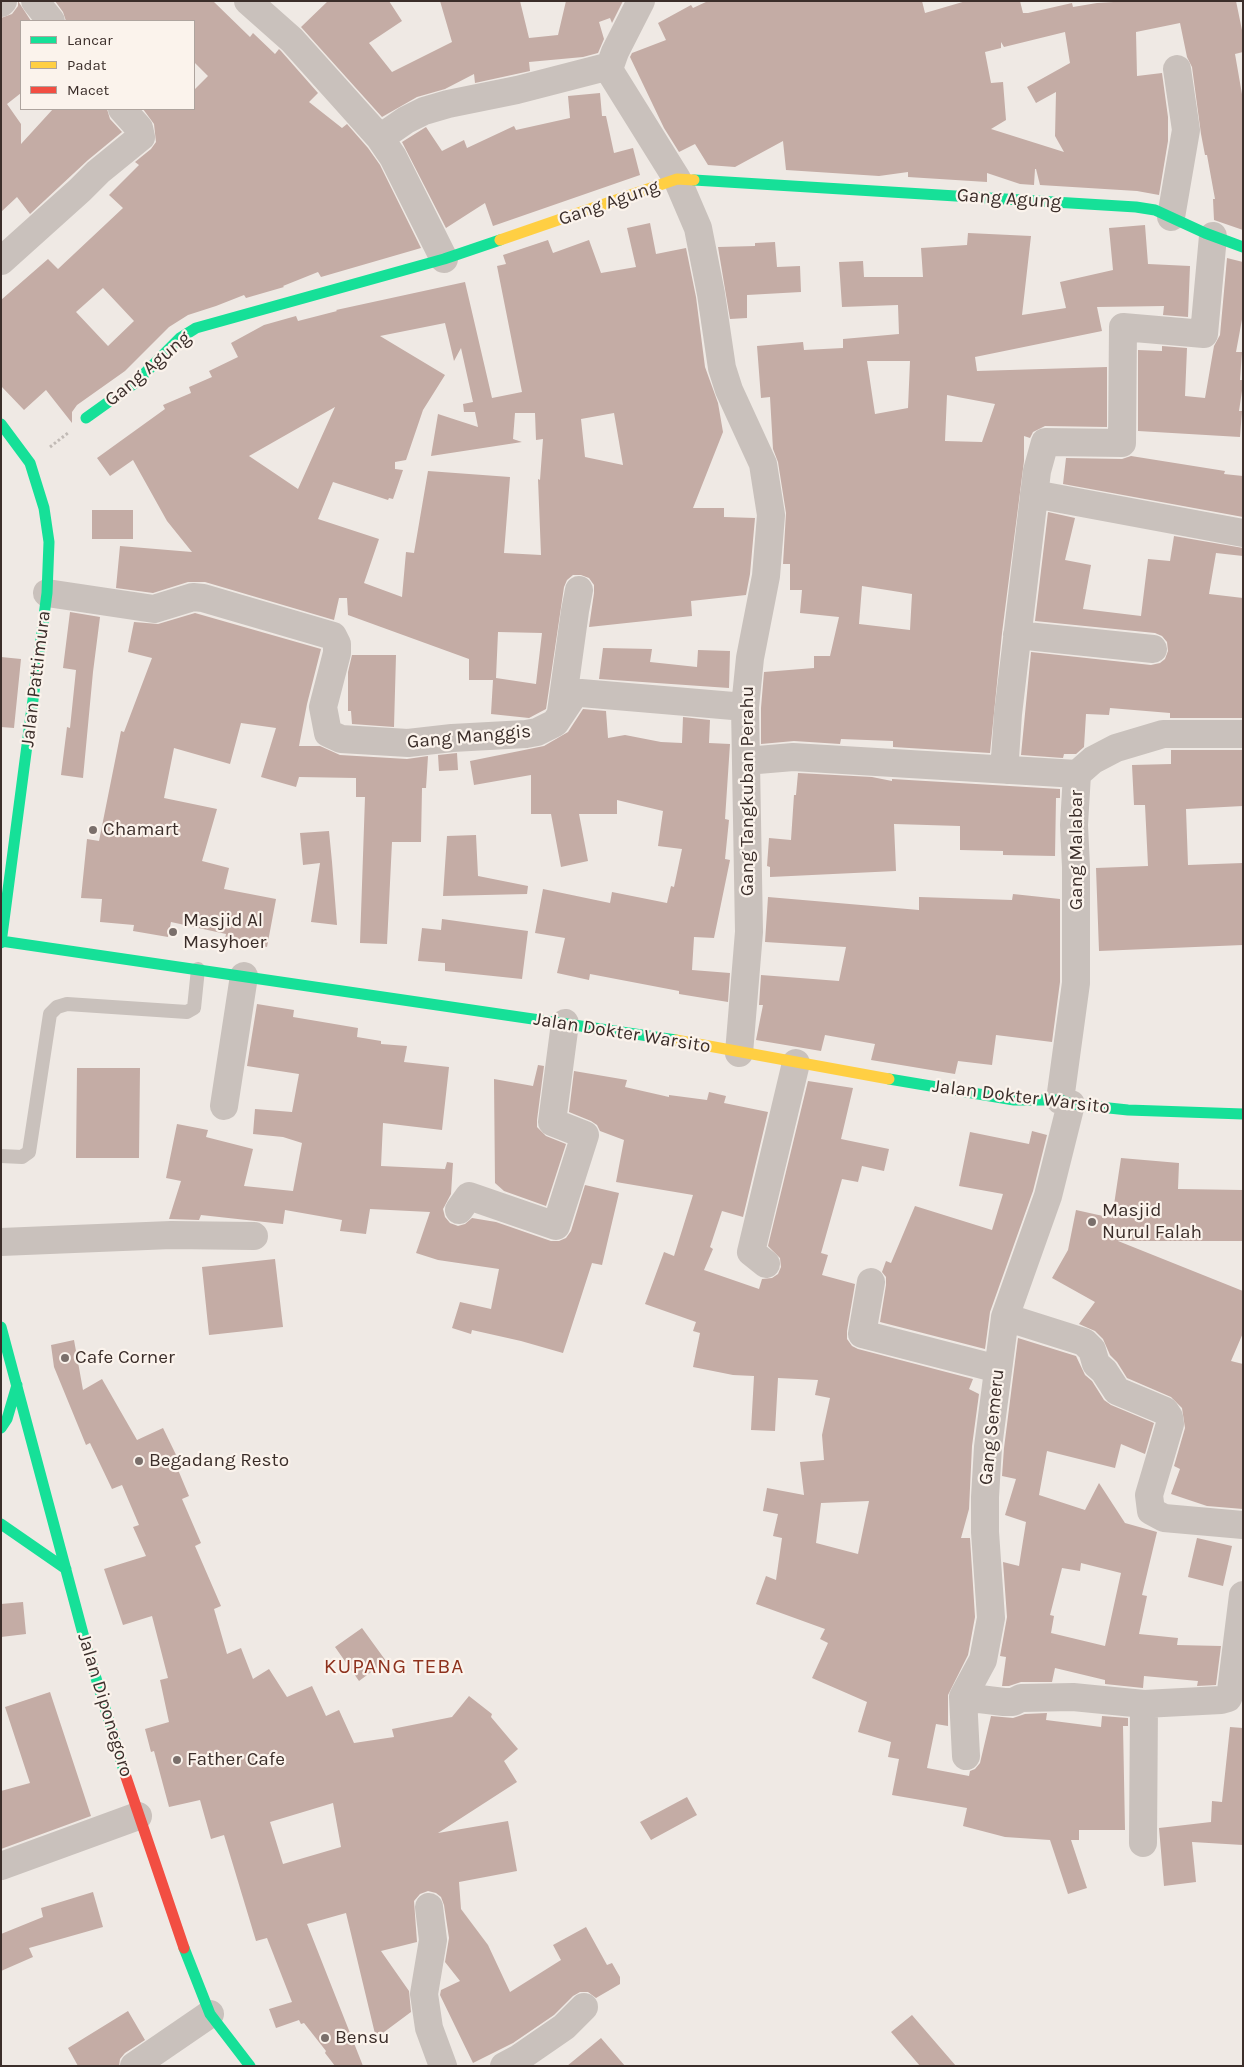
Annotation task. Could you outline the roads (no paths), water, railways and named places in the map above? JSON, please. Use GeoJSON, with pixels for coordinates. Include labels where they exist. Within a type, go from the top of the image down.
{"type":"FeatureCollection","features":[{"type":"Feature","properties":{"kind":"main road","name":"Gang Agung"},"geometry":{"type":"LineString","coordinates":[[86,418],[135,383],[180,338],[196,328],[444,259],[676,179],[1136,207],[1155,210],[1243,247]]}},
{"type":"Feature","properties":{"kind":"main road","name":"Jalan Pattimura"},"geometry":{"type":"LineString","coordinates":[[1,424],[30,463],[44,508],[50,542],[47,593],[1,942]]}},
{"type":"Feature","properties":{"kind":"main road","name":"Jalan Dokter Warsito"},"geometry":{"type":"LineString","coordinates":[[1,942],[198,969],[664,1038],[739,1053],[1014,1100],[1065,1102],[1128,1110],[1243,1114]]}},
{"type":"Feature","properties":{"kind":"main road","name":"Jalan Diponegoro"},"geometry":{"type":"LineString","coordinates":[[1,1327],[86,1645],[138,1816],[197,1984],[210,2014],[250,2066]]}},
{"type":"Feature","properties":{"kind":"main road"},"geometry":{"type":"LineString","coordinates":[[1,1428],[7,1419],[17,1385]]}},
{"type":"Feature","properties":{"kind":"main road"},"geometry":{"type":"LineString","coordinates":[[1,1524],[66,1569]]}},
{"type":"Feature","properties":{"kind":"street"},"geometry":{"type":"LineString","coordinates":[[35,1],[49,20]]}},
{"type":"Feature","properties":{"kind":"street"},"geometry":{"type":"LineString","coordinates":[[248,1],[292,40],[380,138],[396,162],[444,259]]}},
{"type":"Feature","properties":{"kind":"street"},"geometry":{"type":"LineString","coordinates":[[380,138],[406,120],[448,104],[517,90],[610,66],[615,52],[641,1]]}},
{"type":"Feature","properties":{"kind":"street","name":"Gang Tangkuban Perahu"},"geometry":{"type":"LineString","coordinates":[[610,66],[615,80],[676,179],[698,228],[710,285],[722,368],[729,390],[763,464],[771,515],[766,576],[750,658],[745,707],[749,932],[739,1053]]}},
{"type":"Feature","properties":{"kind":"street"},"geometry":{"type":"LineString","coordinates":[[1171,217],[1186,130],[1177,69]]}},
{"type":"Feature","properties":{"kind":"street"},"geometry":{"type":"LineString","coordinates":[[1,261],[98,172],[140,137],[139,128],[123,110]]}},
{"type":"Feature","properties":{"kind":"street"},"geometry":{"type":"LineString","coordinates":[[1007,770],[1005,758],[1008,714],[1017,635],[1037,471],[1045,442],[1122,443],[1123,327],[1204,334],[1213,236]]}},
{"type":"Feature","properties":{"kind":"street"},"geometry":{"type":"LineString","coordinates":[[1034,494],[1243,532]]}},
{"type":"Feature","properties":{"kind":"street"},"geometry":{"type":"LineString","coordinates":[[561,712],[574,611],[579,590]]}},
{"type":"Feature","properties":{"kind":"street","name":"Gang Manggis"},"geometry":{"type":"LineString","coordinates":[[47,593],[154,609],[193,597],[203,598],[333,636],[337,644],[337,653],[323,706],[328,733],[341,739],[408,743],[537,732],[554,723],[573,696],[581,693],[745,707]]}},
{"type":"Feature","properties":{"kind":"street"},"geometry":{"type":"LineString","coordinates":[[1017,635],[1153,649]]}},
{"type":"Feature","properties":{"kind":"street","name":"Gang Malabar"},"geometry":{"type":"LineString","coordinates":[[1065,1102],[1076,983],[1074,825],[1077,774],[1093,760],[1116,748],[1164,734],[1243,734]]}},
{"type":"Feature","properties":{"kind":"street"},"geometry":{"type":"LineString","coordinates":[[746,761],[793,758],[1077,774]]}},
{"type":"Feature","properties":{"kind":"street"},"geometry":{"type":"LineString","coordinates":[[224,1106],[244,976]]}},
{"type":"Feature","properties":{"kind":"street"},"geometry":{"type":"LineString","coordinates":[[459,1210],[469,1196],[556,1226],[585,1135],[552,1122],[565,1023]]}},
{"type":"Feature","properties":{"kind":"street"},"geometry":{"type":"LineString","coordinates":[[766,1264],[751,1252],[796,1063]]}},
{"type":"Feature","properties":{"kind":"street","name":"Gang Semeru"},"geometry":{"type":"LineString","coordinates":[[963,1697],[983,1660],[991,1618],[985,1532],[985,1497],[988,1447],[1004,1316],[1048,1196],[1065,1102]]}},
{"type":"Feature","properties":{"kind":"street"},"geometry":{"type":"LineString","coordinates":[[1,1242],[171,1235],[254,1236]]}},
{"type":"Feature","properties":{"kind":"street"},"geometry":{"type":"LineString","coordinates":[[871,1282],[862,1334],[998,1369]]}},
{"type":"Feature","properties":{"kind":"street"},"geometry":{"type":"LineString","coordinates":[[1004,1316],[1084,1342],[1092,1350],[1096,1364],[1117,1391],[1165,1411],[1169,1417],[1170,1424],[1149,1495],[1151,1512],[1164,1518],[1243,1525]]}},
{"type":"Feature","properties":{"kind":"street"},"geometry":{"type":"LineString","coordinates":[[966,1756],[963,1697],[1004,1702],[1013,1702],[1021,1698],[1072,1697],[1144,1704],[1228,1698],[1231,1691],[1243,1595]]}},
{"type":"Feature","properties":{"kind":"street"},"geometry":{"type":"LineString","coordinates":[[1144,1704],[1144,1843]]}},
{"type":"Feature","properties":{"kind":"street"},"geometry":{"type":"LineString","coordinates":[[1,1866],[138,1816]]}},
{"type":"Feature","properties":{"kind":"street"},"geometry":{"type":"LineString","coordinates":[[430,1907],[433,1940],[424,1994],[429,2028],[442,2066]]}},
{"type":"Feature","properties":{"kind":"street"},"geometry":{"type":"LineString","coordinates":[[504,2066],[564,2027],[584,2007]]}},
{"type":"Feature","properties":{"kind":"street"},"geometry":{"type":"LineString","coordinates":[[134,2066],[210,2014]]}},
{"type":"Feature","properties":{"kind":"lane"},"geometry":{"type":"LineString","coordinates":[[1,1156],[22,1157],[29,1152],[50,1014],[57,1007],[67,1004],[187,1012],[194,1008],[198,969]]}},
{"type":"Feature","properties":{"kind":"place","name":"Chamart"},"geometry":{"type":"Point","coordinates":[93,830]}},
{"type":"Feature","properties":{"kind":"place","name":"Masjid Al Masyhoer"},"geometry":{"type":"Point","coordinates":[173,932]}},
{"type":"Feature","properties":{"kind":"place","name":"Masjid Nurul Falah"},"geometry":{"type":"Point","coordinates":[1092,1222]}},
{"type":"Feature","properties":{"kind":"place","name":"Cafe Corner"},"geometry":{"type":"Point","coordinates":[65,1358]}},
{"type":"Feature","properties":{"kind":"place","name":"Begadang Resto"},"geometry":{"type":"Point","coordinates":[139,1461]}},
{"type":"Feature","properties":{"kind":"place","name":"Father Cafe"},"geometry":{"type":"Point","coordinates":[177,1760]}},
{"type":"Feature","properties":{"kind":"place","name":"Bensu"},"geometry":{"type":"Point","coordinates":[325,2038]}},
{"type":"Feature","properties":{"kind":"district","name":"KUPANG TEBA"},"geometry":{"type":"Point","coordinates":[394,1667]}}]}
